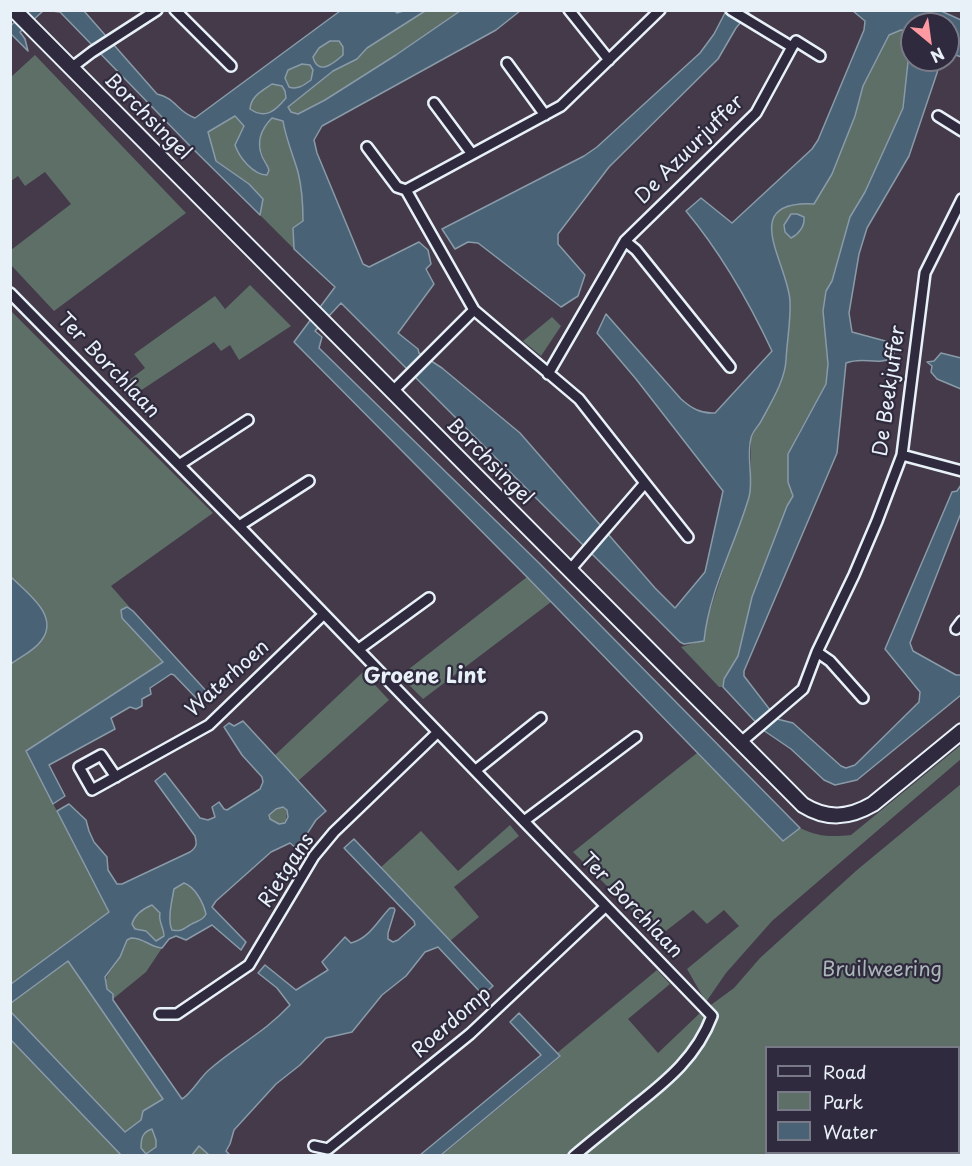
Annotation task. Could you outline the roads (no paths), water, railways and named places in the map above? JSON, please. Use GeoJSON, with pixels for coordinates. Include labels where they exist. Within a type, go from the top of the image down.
{"type":"FeatureCollection","features":[{"type":"Feature","properties":{"kind":"main road","name":"Borchsingel"},"geometry":{"type":"LineString","coordinates":[[14,11],[803,805],[818,813],[835,816],[854,813],[873,804],[962,730]]}},
{"type":"Feature","properties":{"kind":"street"},"geometry":{"type":"LineString","coordinates":[[71,68],[157,10]]}},
{"type":"Feature","properties":{"kind":"street"},"geometry":{"type":"LineString","coordinates":[[175,10],[231,66]]}},
{"type":"Feature","properties":{"kind":"street"},"geometry":{"type":"LineString","coordinates":[[569,10],[609,60]]}},
{"type":"Feature","properties":{"kind":"street"},"geometry":{"type":"LineString","coordinates":[[406,190],[561,106],[660,10]]}},
{"type":"Feature","properties":{"kind":"street"},"geometry":{"type":"LineString","coordinates":[[731,10],[792,47],[796,41],[820,56]]}},
{"type":"Feature","properties":{"kind":"street","name":"De Azuurjuffer"},"geometry":{"type":"LineString","coordinates":[[548,374],[625,241],[756,113],[792,47]]}},
{"type":"Feature","properties":{"kind":"street"},"geometry":{"type":"LineString","coordinates":[[507,63],[545,115]]}},
{"type":"Feature","properties":{"kind":"street"},"geometry":{"type":"LineString","coordinates":[[434,103],[472,154]]}},
{"type":"Feature","properties":{"kind":"street"},"geometry":{"type":"LineString","coordinates":[[938,116],[962,131]]}},
{"type":"Feature","properties":{"kind":"street"},"geometry":{"type":"LineString","coordinates":[[367,147],[397,187],[406,190],[474,310],[579,399],[688,537]]}},
{"type":"Feature","properties":{"kind":"street","name":"De Beekjuffer"},"geometry":{"type":"LineString","coordinates":[[740,742],[803,689],[854,575],[902,455],[925,273],[962,199]]}},
{"type":"Feature","properties":{"kind":"street"},"geometry":{"type":"LineString","coordinates":[[625,241],[636,250],[730,367]]}},
{"type":"Feature","properties":{"kind":"street","name":"Ter Borchlaan"},"geometry":{"type":"LineString","coordinates":[[10,293],[240,526],[712,1016],[706,1032],[693,1053],[674,1076],[574,1155]]}},
{"type":"Feature","properties":{"kind":"street"},"geometry":{"type":"LineString","coordinates":[[392,392],[474,310]]}},
{"type":"Feature","properties":{"kind":"street"},"geometry":{"type":"LineString","coordinates":[[179,465],[248,420]]}},
{"type":"Feature","properties":{"kind":"street"},"geometry":{"type":"LineString","coordinates":[[902,455],[962,471]]}},
{"type":"Feature","properties":{"kind":"street"},"geometry":{"type":"LineString","coordinates":[[240,526],[309,481]]}},
{"type":"Feature","properties":{"kind":"street"},"geometry":{"type":"LineString","coordinates":[[569,571],[645,483]]}},
{"type":"Feature","properties":{"kind":"street"},"geometry":{"type":"LineString","coordinates":[[359,650],[429,598]]}},
{"type":"Feature","properties":{"kind":"street","name":"Waterhoen"},"geometry":{"type":"LineString","coordinates":[[116,777],[209,725],[324,614]]}},
{"type":"Feature","properties":{"kind":"street"},"geometry":{"type":"LineString","coordinates":[[818,652],[863,698]]}},
{"type":"Feature","properties":{"kind":"street"},"geometry":{"type":"LineString","coordinates":[[476,770],[541,718]]}},
{"type":"Feature","properties":{"kind":"street","name":"Rietgans"},"geometry":{"type":"LineString","coordinates":[[160,1014],[177,1014],[249,965],[314,856],[334,832],[438,732]]}},
{"type":"Feature","properties":{"kind":"street"},"geometry":{"type":"LineString","coordinates":[[524,821],[636,737]]}},
{"type":"Feature","properties":{"kind":"street","name":"Roerdomp"},"geometry":{"type":"LineString","coordinates":[[314,1146],[328,1149],[470,1034],[605,907]]}},
{"type":"Feature","properties":{"kind":"water"},"geometry":{"type":"Polygon","coordinates":[[[393,10],[397,13],[425,11],[367,48],[357,59],[333,71],[288,107],[291,112],[298,114],[325,100],[460,11],[520,11],[496,30],[322,126],[314,140],[317,153],[363,264],[369,267],[419,242],[428,250],[431,264],[426,269],[434,284],[398,333],[418,349],[419,353],[442,368],[520,433],[675,608],[705,572],[723,491],[636,379],[597,333],[606,314],[681,399],[696,410],[715,413],[772,351],[734,278],[686,211],[701,198],[732,223],[812,149],[818,140],[864,30],[865,21],[853,11],[943,12],[900,12],[900,30],[889,35],[863,86],[855,116],[832,174],[814,204],[791,205],[777,212],[772,223],[772,237],[790,301],[785,368],[776,392],[752,436],[749,453],[751,483],[749,497],[711,604],[704,641],[684,644],[680,642],[341,303],[315,331],[322,337],[319,348],[540,564],[800,828],[783,841],[527,577],[294,342],[335,287],[294,249],[293,228],[303,221],[302,196],[298,172],[283,121],[272,118],[261,135],[260,150],[269,170],[267,175],[252,169],[237,150],[235,145],[244,126],[235,116],[208,132],[216,161],[249,184],[263,199],[260,215],[60,12],[52,11],[84,11],[157,94],[195,118],[340,11],[393,10]],[[330,41],[319,48],[313,57],[318,66],[330,65],[343,55],[343,47],[339,41],[330,41]],[[302,64],[288,70],[285,78],[289,87],[298,87],[311,80],[313,70],[310,65],[302,64]],[[272,84],[255,97],[250,109],[266,114],[274,110],[286,98],[282,86],[272,84]]]}},
{"type":"Feature","properties":{"kind":"water"},"geometry":{"type":"Polygon","coordinates":[[[29,11],[43,11],[20,32],[25,39],[28,51],[11,34],[10,26],[29,11]]]}},
{"type":"Feature","properties":{"kind":"water"},"geometry":{"type":"Polygon","coordinates":[[[726,11],[750,11],[736,28],[718,59],[609,167],[558,234],[558,244],[585,275],[578,296],[561,307],[478,243],[468,242],[455,249],[442,229],[584,156],[597,147],[700,53],[714,34],[726,11]]]}},
{"type":"Feature","properties":{"kind":"water"},"geometry":{"type":"Polygon","coordinates":[[[960,20],[961,20],[960,57],[960,20]]]}},
{"type":"Feature","properties":{"kind":"water"},"geometry":{"type":"Polygon","coordinates":[[[907,72],[937,72],[909,156],[867,228],[859,254],[849,313],[852,332],[889,342],[894,352],[893,358],[846,363],[837,453],[744,671],[744,676],[777,719],[793,723],[841,766],[846,768],[855,765],[919,702],[920,692],[885,649],[952,492],[957,491],[961,485],[961,513],[910,643],[913,651],[956,675],[961,675],[961,695],[857,780],[835,785],[824,780],[791,749],[763,730],[723,687],[724,679],[738,656],[752,597],[793,496],[788,482],[788,454],[826,384],[828,364],[823,311],[826,291],[832,281],[850,217],[865,192],[903,108],[907,72]]]}},
{"type":"Feature","properties":{"kind":"water"},"geometry":{"type":"Polygon","coordinates":[[[791,214],[804,217],[804,224],[791,238],[785,232],[784,225],[791,214]]]}},
{"type":"Feature","properties":{"kind":"water"},"geometry":{"type":"Polygon","coordinates":[[[941,353],[961,358],[961,389],[937,379],[931,372],[932,366],[927,362],[934,361],[941,353]]]}},
{"type":"Feature","properties":{"kind":"water"},"geometry":{"type":"Polygon","coordinates":[[[10,576],[39,605],[47,623],[46,632],[38,645],[11,664],[10,576]]]}},
{"type":"Feature","properties":{"kind":"water"},"geometry":{"type":"Polygon","coordinates":[[[127,607],[208,693],[199,701],[171,674],[150,688],[151,694],[142,699],[142,706],[136,709],[130,707],[111,718],[115,729],[49,765],[65,796],[53,804],[26,751],[163,662],[122,618],[121,610],[127,607]]]}},
{"type":"Feature","properties":{"kind":"water"},"geometry":{"type":"Polygon","coordinates":[[[243,721],[326,811],[316,820],[297,849],[290,843],[271,852],[212,907],[246,942],[241,950],[212,925],[186,940],[176,936],[169,939],[162,948],[140,939],[131,938],[127,940],[120,957],[105,977],[107,989],[113,994],[113,1000],[182,1099],[210,1069],[270,1024],[290,1005],[277,988],[258,973],[265,965],[296,990],[328,970],[322,962],[345,937],[351,943],[358,941],[390,908],[395,910],[388,939],[393,942],[398,940],[415,925],[414,921],[344,848],[354,839],[493,986],[483,995],[438,947],[425,952],[406,976],[382,995],[352,1032],[326,1038],[300,1065],[276,1084],[234,1130],[226,1151],[230,1155],[209,1155],[199,1146],[192,1155],[121,1155],[11,1040],[11,1012],[125,1132],[141,1120],[143,1111],[163,1099],[68,961],[11,1003],[11,984],[109,912],[57,811],[69,804],[86,820],[94,842],[107,857],[108,870],[117,884],[122,884],[190,852],[196,845],[195,836],[155,781],[165,773],[200,818],[208,820],[215,817],[212,807],[219,802],[227,810],[260,789],[263,782],[262,777],[242,755],[224,727],[229,723],[234,726],[243,721]],[[283,807],[269,815],[270,819],[279,824],[285,823],[288,817],[287,810],[283,807]],[[184,883],[174,889],[170,921],[172,930],[178,931],[201,920],[206,914],[201,900],[192,888],[184,883]],[[152,905],[142,910],[133,920],[132,924],[135,929],[146,931],[156,941],[164,936],[160,913],[152,905]],[[152,1129],[144,1134],[141,1142],[141,1148],[146,1154],[156,1147],[152,1129]]]}},
{"type":"Feature","properties":{"kind":"water"},"geometry":{"type":"Polygon","coordinates":[[[519,1013],[560,1056],[441,1155],[420,1155],[541,1055],[510,1022],[519,1013]]]}},
{"type":"Feature","properties":{"kind":"district","name":"Groene Lint"},"geometry":{"type":"Point","coordinates":[425,677]}},
{"type":"Feature","properties":{"kind":"park label","name":"Bruilweering"},"geometry":{"type":"Point","coordinates":[882,970]}}]}
